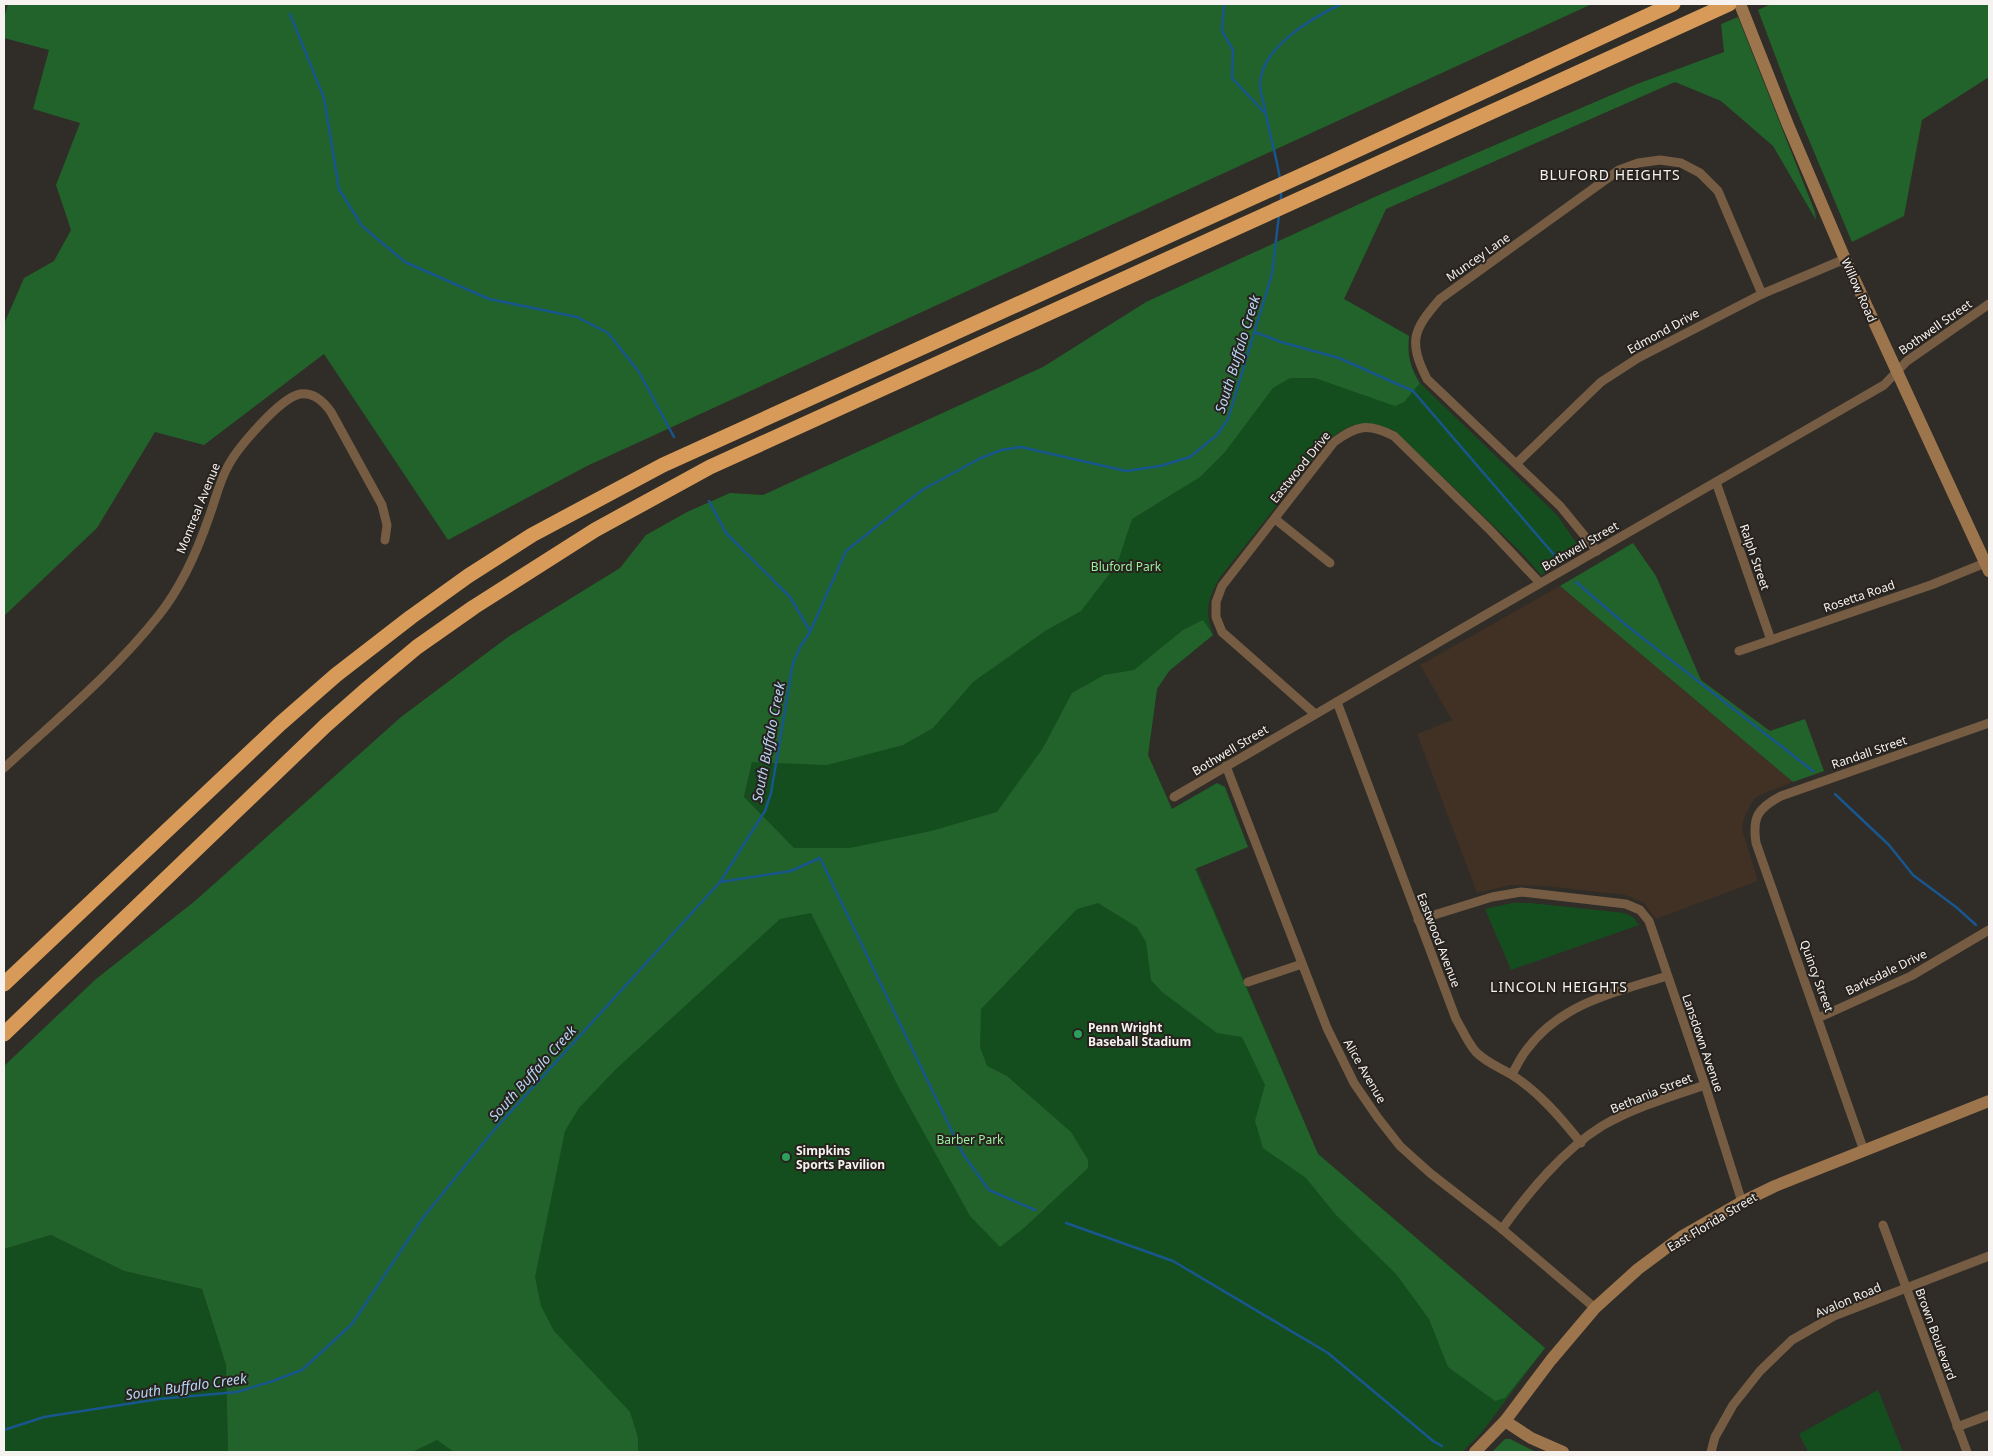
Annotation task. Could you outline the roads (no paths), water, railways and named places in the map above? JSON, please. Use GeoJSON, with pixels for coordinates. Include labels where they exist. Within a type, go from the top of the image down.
{"type":"FeatureCollection","features":[{"type":"Feature","properties":{"kind":"highway"},"geometry":{"type":"LineString","coordinates":[[4,984],[280,724],[336,675],[468,576],[532,535],[663,465],[1329,163],[1673,4]]}},
{"type":"Feature","properties":{"kind":"highway"},"geometry":{"type":"LineString","coordinates":[[4,1034],[326,725],[368,688],[417,647],[534,568],[595,530],[710,467],[1729,4]]}},
{"type":"Feature","properties":{"kind":"street","name":"Willow Road"},"geometry":{"type":"LineString","coordinates":[[1740,4],[1845,259],[1987,567]]}},
{"type":"Feature","properties":{"kind":"street","name":"Muncey Lane"},"geometry":{"type":"LineString","coordinates":[[1597,551],[1560,506],[1427,378],[1417,358],[1415,339],[1422,320],[1440,299],[1619,170],[1638,163],[1660,160],[1681,163],[1700,174],[1718,191],[1762,294]]}},
{"type":"Feature","properties":{"kind":"street","name":"Edmond Drive"},"geometry":{"type":"LineString","coordinates":[[1517,463],[1601,382],[1638,358],[1762,294],[1845,259]]}},
{"type":"Feature","properties":{"kind":"street","name":"Bothwell Street"},"geometry":{"type":"LineString","coordinates":[[1174,798],[1540,583],[1884,385],[1907,360],[1989,304]]}},
{"type":"Feature","properties":{"kind":"street","name":"Montreal Avenue"},"geometry":{"type":"LineString","coordinates":[[4,768],[105,676],[160,613],[180,585],[202,536],[227,467],[247,438],[292,397],[309,394],[325,404],[331,412],[382,506],[387,525],[385,540]]}},
{"type":"Feature","properties":{"kind":"street","name":"Eastwood Drive"},"geometry":{"type":"LineString","coordinates":[[1315,714],[1222,632],[1216,617],[1216,602],[1222,586],[1274,519],[1334,442],[1348,432],[1363,427],[1378,428],[1394,436],[1489,529],[1540,583]]}},
{"type":"Feature","properties":{"kind":"street","name":"Ralph Street"},"geometry":{"type":"LineString","coordinates":[[1716,482],[1771,640]]}},
{"type":"Feature","properties":{"kind":"street"},"geometry":{"type":"LineString","coordinates":[[1274,519],[1330,563]]}},
{"type":"Feature","properties":{"kind":"street","name":"Rosetta Road"},"geometry":{"type":"LineString","coordinates":[[1739,651],[1987,567]]}},
{"type":"Feature","properties":{"kind":"street","name":"Eastwood Avenue"},"geometry":{"type":"LineString","coordinates":[[1337,702],[1456,1019],[1475,1051],[1491,1065],[1512,1074],[1558,1114],[1580,1143]]}},
{"type":"Feature","properties":{"kind":"street","name":"Randall Street"},"geometry":{"type":"LineString","coordinates":[[1760,810],[1781,796],[1989,723]]}},
{"type":"Feature","properties":{"kind":"street","name":"Alice Avenue"},"geometry":{"type":"LineString","coordinates":[[1226,766],[1327,1028],[1354,1082],[1378,1118],[1400,1146],[1430,1173],[1502,1229],[1595,1308]]}},
{"type":"Feature","properties":{"kind":"street","name":"Quincy Street"},"geometry":{"type":"LineString","coordinates":[[1760,810],[1755,821],[1756,843],[1864,1151]]}},
{"type":"Feature","properties":{"kind":"street","name":"Lansdown Avenue"},"geometry":{"type":"LineString","coordinates":[[1418,920],[1492,897],[1521,892],[1626,904],[1640,910],[1649,921],[1705,1085],[1742,1202]]}},
{"type":"Feature","properties":{"kind":"street","name":"Barksdale Drive"},"geometry":{"type":"LineString","coordinates":[[1818,1018],[1911,976],[1989,930]]}},
{"type":"Feature","properties":{"kind":"street"},"geometry":{"type":"LineString","coordinates":[[1248,982],[1302,964]]}},
{"type":"Feature","properties":{"kind":"street"},"geometry":{"type":"LineString","coordinates":[[1512,1074],[1528,1048],[1547,1028],[1569,1010],[1606,995],[1667,976]]}},
{"type":"Feature","properties":{"kind":"street","name":"Bethania Street"},"geometry":{"type":"LineString","coordinates":[[1502,1229],[1547,1173],[1580,1143],[1602,1127],[1633,1111],[1705,1085]]}},
{"type":"Feature","properties":{"kind":"street","name":"East Florida Street"},"geometry":{"type":"LineString","coordinates":[[1475,1452],[1505,1421],[1551,1360],[1595,1308],[1638,1269],[1681,1237],[1742,1202],[1775,1186],[1989,1101]]}},
{"type":"Feature","properties":{"kind":"street","name":"Brown Boulevard"},"geometry":{"type":"LineString","coordinates":[[1883,1225],[1966,1452]]}},
{"type":"Feature","properties":{"kind":"street","name":"Avalon Road"},"geometry":{"type":"LineString","coordinates":[[1711,1452],[1715,1437],[1732,1405],[1760,1371],[1792,1340],[1834,1316],[1989,1256]]}},
{"type":"Feature","properties":{"kind":"street"},"geometry":{"type":"LineString","coordinates":[[1958,1428],[1989,1415]]}},
{"type":"Feature","properties":{"kind":"street"},"geometry":{"type":"LineString","coordinates":[[1505,1421],[1531,1438],[1563,1452]]}},
{"type":"Feature","properties":{"kind":"waterway"},"geometry":{"type":"LineString","coordinates":[[1224,4],[1222,31],[1233,50],[1232,78],[1264,112]]}},
{"type":"Feature","properties":{"kind":"waterway","name":"South Buffalo Creek"},"geometry":{"type":"LineString","coordinates":[[1280,179],[1261,92],[1262,71],[1278,47],[1290,36],[1316,17],[1341,4]]}},
{"type":"Feature","properties":{"kind":"waterway"},"geometry":{"type":"LineString","coordinates":[[290,14],[324,98],[339,189],[362,226],[405,262],[489,299],[577,317],[608,333],[639,372],[674,437]]}},
{"type":"Feature","properties":{"kind":"waterway","name":"South Buffalo Creek"},"geometry":{"type":"LineString","coordinates":[[1281,190],[1281,202]]}},
{"type":"Feature","properties":{"kind":"waterway","name":"South Buffalo Creek"},"geometry":{"type":"LineString","coordinates":[[4,1430],[44,1417],[159,1399],[237,1392],[302,1370],[352,1324],[422,1219],[494,1130],[720,882],[765,811],[771,793],[793,663],[800,647],[810,632],[846,551],[922,490],[979,459],[1001,450],[1021,447],[1126,471],[1160,466],[1190,457],[1217,435],[1228,419],[1272,274],[1279,215]]}},
{"type":"Feature","properties":{"kind":"waterway"},"geometry":{"type":"LineString","coordinates":[[1255,332],[1281,342],[1339,358],[1413,391],[1556,557]]}},
{"type":"Feature","properties":{"kind":"waterway"},"geometry":{"type":"LineString","coordinates":[[709,501],[726,533],[790,597],[810,631]]}},
{"type":"Feature","properties":{"kind":"waterway"},"geometry":{"type":"LineString","coordinates":[[1576,582],[1626,625],[1813,771]]}},
{"type":"Feature","properties":{"kind":"waterway"},"geometry":{"type":"LineString","coordinates":[[1835,794],[1889,845],[1913,875],[1956,907],[1976,925]]}},
{"type":"Feature","properties":{"kind":"waterway"},"geometry":{"type":"LineString","coordinates":[[720,882],[791,871],[820,858],[963,1154],[989,1190],[1035,1210]]}},
{"type":"Feature","properties":{"kind":"waterway"},"geometry":{"type":"LineString","coordinates":[[1066,1223],[1173,1261],[1328,1353],[1433,1441],[1442,1446]]}},
{"type":"Feature","properties":{"kind":"place","name":"Penn Wright Baseball Stadium"},"geometry":{"type":"Point","coordinates":[1078,1034]}},
{"type":"Feature","properties":{"kind":"place","name":"Simpkins Sports Pavilion"},"geometry":{"type":"Point","coordinates":[786,1157]}},
{"type":"Feature","properties":{"kind":"district","name":"BLUFORD HEIGHTS"},"geometry":{"type":"Point","coordinates":[1610,174]}},
{"type":"Feature","properties":{"kind":"district","name":"LINCOLN HEIGHTS"},"geometry":{"type":"Point","coordinates":[1559,986]}},
{"type":"Feature","properties":{"kind":"park label","name":"Bluford Park"},"geometry":{"type":"Point","coordinates":[1126,566]}},
{"type":"Feature","properties":{"kind":"park label","name":"Barber Park"},"geometry":{"type":"Point","coordinates":[970,1139]}}]}
